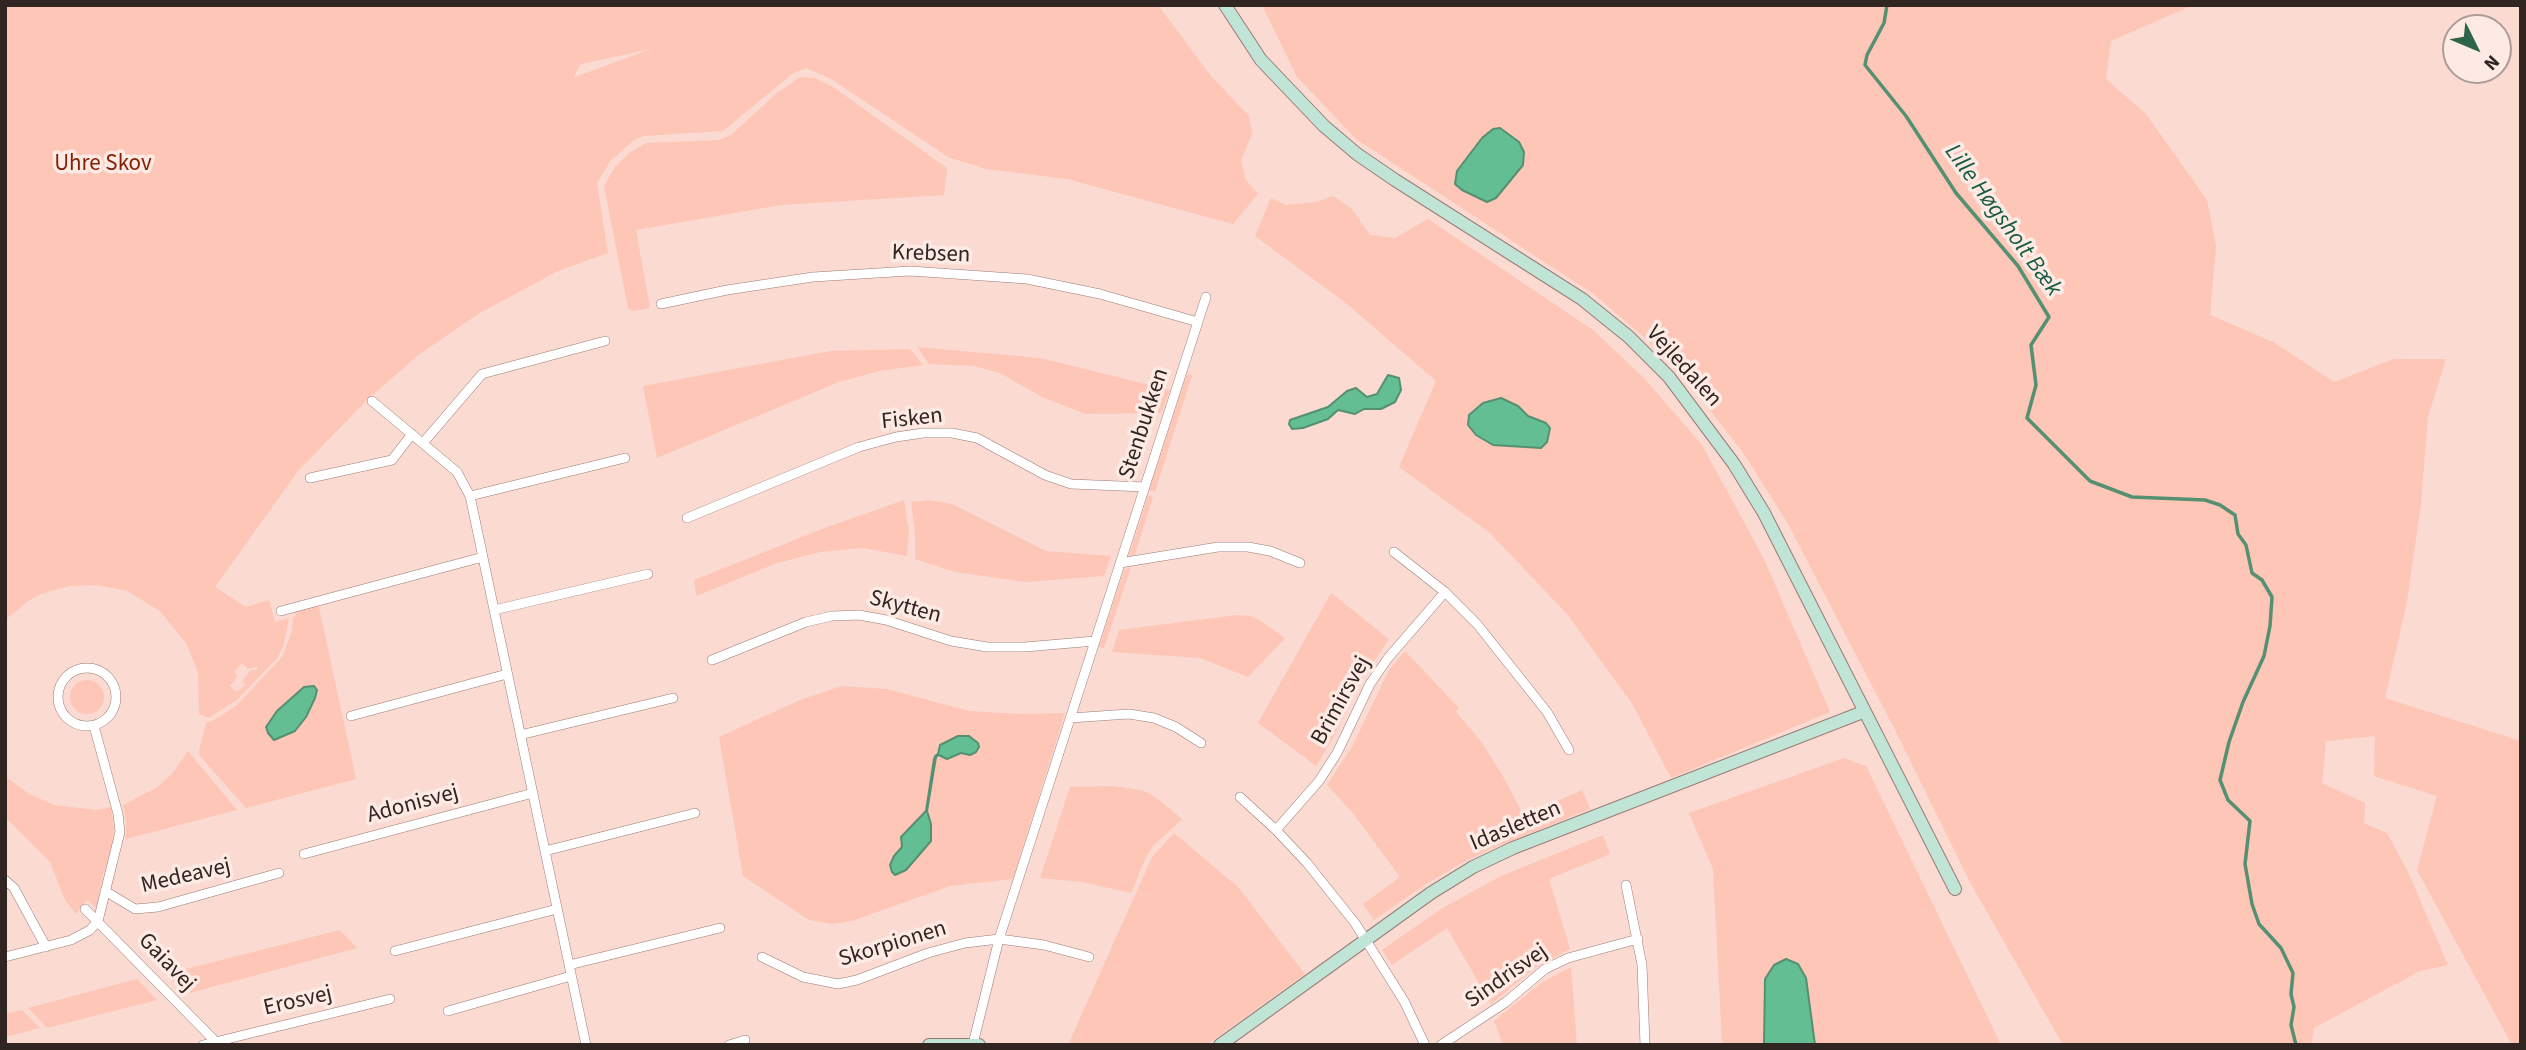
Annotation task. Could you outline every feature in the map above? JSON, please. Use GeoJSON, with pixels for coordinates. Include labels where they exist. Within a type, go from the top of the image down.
{"type":"FeatureCollection","features":[{"type":"Feature","properties":{"kind":"street","name":"Vejledalen"},"geometry":{"type":"LineString","coordinates":[[1225,5],[1261,60],[1292,96],[1357,154],[1582,299],[1629,338],[1669,377],[1734,464],[1763,513],[1955,888]]}},
{"type":"Feature","properties":{"kind":"street","name":"Krebsen"},"geometry":{"type":"LineString","coordinates":[[661,304],[727,290],[813,277],[910,271],[1027,279],[1100,294],[1198,322]]}},
{"type":"Feature","properties":{"kind":"street","name":"Stenbukken"},"geometry":{"type":"LineString","coordinates":[[973,1044],[999,939],[1206,297]]}},
{"type":"Feature","properties":{"kind":"street"},"geometry":{"type":"LineString","coordinates":[[423,443],[482,374],[605,341]]}},
{"type":"Feature","properties":{"kind":"street"},"geometry":{"type":"LineString","coordinates":[[372,401],[457,472],[470,496],[586,1045]]}},
{"type":"Feature","properties":{"kind":"street","name":"Fisken"},"geometry":{"type":"LineString","coordinates":[[687,518],[859,447],[923,433],[952,433],[977,439],[1045,475],[1071,484],[1145,487]]}},
{"type":"Feature","properties":{"kind":"street"},"geometry":{"type":"LineString","coordinates":[[310,478],[392,460],[412,434]]}},
{"type":"Feature","properties":{"kind":"street"},"geometry":{"type":"LineString","coordinates":[[470,496],[625,458]]}},
{"type":"Feature","properties":{"kind":"street"},"geometry":{"type":"LineString","coordinates":[[1120,564],[1218,548],[1248,547],[1270,551],[1300,563]]}},
{"type":"Feature","properties":{"kind":"street"},"geometry":{"type":"LineString","coordinates":[[1394,552],[1445,592],[1477,624],[1547,712],[1569,750]]}},
{"type":"Feature","properties":{"kind":"street"},"geometry":{"type":"LineString","coordinates":[[281,611],[482,557]]}},
{"type":"Feature","properties":{"kind":"street"},"geometry":{"type":"LineString","coordinates":[[494,610],[648,574]]}},
{"type":"Feature","properties":{"kind":"street","name":"Brimirsvej"},"geometry":{"type":"LineString","coordinates":[[1276,830],[1318,781],[1337,752],[1370,684],[1388,658],[1445,592]]}},
{"type":"Feature","properties":{"kind":"street","name":"Skytten"},"geometry":{"type":"LineString","coordinates":[[712,660],[806,622],[832,616],[859,615],[886,620],[951,641],[986,647],[1025,648],[1095,641]]}},
{"type":"Feature","properties":{"kind":"street"},"geometry":{"type":"LineString","coordinates":[[84,667],[97,669],[109,676],[116,688],[116,702],[112,713],[94,726],[80,726],[68,720],[60,709],[57,695],[61,682],[71,672],[84,667]]}},
{"type":"Feature","properties":{"kind":"street"},"geometry":{"type":"LineString","coordinates":[[351,716],[507,674]]}},
{"type":"Feature","properties":{"kind":"street"},"geometry":{"type":"LineString","coordinates":[[520,735],[673,698]]}},
{"type":"Feature","properties":{"kind":"street","name":"Idasletten"},"geometry":{"type":"LineString","coordinates":[[1220,1045],[1431,893],[1473,867],[1513,848],[1863,712]]}},
{"type":"Feature","properties":{"kind":"street"},"geometry":{"type":"LineString","coordinates":[[1070,718],[1129,714],[1154,718],[1176,727],[1201,743]]}},
{"type":"Feature","properties":{"kind":"street","name":"Medeavej"},"geometry":{"type":"LineString","coordinates":[[94,726],[118,814],[120,832],[98,921]]}},
{"type":"Feature","properties":{"kind":"street","name":"Adonisvej"},"geometry":{"type":"LineString","coordinates":[[304,855],[533,793]]}},
{"type":"Feature","properties":{"kind":"street"},"geometry":{"type":"LineString","coordinates":[[1240,797],[1307,863],[1366,939],[1404,1001],[1425,1045]]}},
{"type":"Feature","properties":{"kind":"street"},"geometry":{"type":"LineString","coordinates":[[545,851],[695,813]]}},
{"type":"Feature","properties":{"kind":"street","name":"Medeavej"},"geometry":{"type":"LineString","coordinates":[[105,891],[135,909],[158,906],[279,873]]}},
{"type":"Feature","properties":{"kind":"street"},"geometry":{"type":"LineString","coordinates":[[5,880],[14,888],[46,947]]}},
{"type":"Feature","properties":{"kind":"street"},"geometry":{"type":"LineString","coordinates":[[1626,885],[1638,939],[1646,1045]]}},
{"type":"Feature","properties":{"kind":"street","name":"Gaiavej"},"geometry":{"type":"LineString","coordinates":[[85,909],[217,1043]]}},
{"type":"Feature","properties":{"kind":"street"},"geometry":{"type":"LineString","coordinates":[[395,951],[557,909]]}},
{"type":"Feature","properties":{"kind":"street"},"geometry":{"type":"LineString","coordinates":[[5,957],[71,940],[90,930],[98,921]]}},
{"type":"Feature","properties":{"kind":"street"},"geometry":{"type":"LineString","coordinates":[[569,965],[720,928]]}},
{"type":"Feature","properties":{"kind":"street"},"geometry":{"type":"LineString","coordinates":[[999,939],[1044,945],[1090,957]]}},
{"type":"Feature","properties":{"kind":"street","name":"Skorpionen"},"geometry":{"type":"LineString","coordinates":[[762,957],[803,977],[838,984],[857,980],[928,953],[965,943],[999,939]]}},
{"type":"Feature","properties":{"kind":"street","name":"Sindrisvej"},"geometry":{"type":"LineString","coordinates":[[1441,1045],[1506,1002],[1545,970],[1568,958],[1638,939]]}},
{"type":"Feature","properties":{"kind":"street"},"geometry":{"type":"LineString","coordinates":[[448,1011],[571,976]]}},
{"type":"Feature","properties":{"kind":"street","name":"Erosvej"},"geometry":{"type":"LineString","coordinates":[[203,1045],[390,999]]}},
{"type":"Feature","properties":{"kind":"street"},"geometry":{"type":"LineString","coordinates":[[729,1045],[745,1040]]}},
{"type":"Feature","properties":{"kind":"street"},"geometry":{"type":"LineString","coordinates":[[929,1045],[979,1045]]}},
{"type":"Feature","properties":{"kind":"green space","name":"Uhre Skov"},"geometry":{"type":"Polygon","coordinates":[[[5,5],[1158,5],[1211,76],[1249,116],[1252,134],[1241,161],[1246,180],[1258,194],[1233,224],[1067,179],[986,169],[948,157],[831,79],[806,68],[793,73],[723,131],[643,136],[634,140],[610,161],[597,183],[608,253],[558,271],[478,314],[417,356],[365,402],[298,471],[215,587],[246,607],[269,600],[275,622],[289,618],[283,647],[277,658],[238,699],[209,718],[199,714],[198,672],[186,643],[160,611],[127,591],[97,585],[69,586],[41,594],[5,620],[5,5]],[[651,49],[581,64],[574,76],[575,77],[651,49]],[[242,663],[234,672],[238,676],[230,686],[237,692],[245,685],[242,681],[251,670],[257,670],[257,667],[248,669],[242,663]]]}},
{"type":"Feature","properties":{"kind":"green space"},"geometry":{"type":"Polygon","coordinates":[[[1262,5],[2193,5],[2111,41],[2106,79],[2146,114],[2207,200],[2216,246],[2210,315],[2273,342],[2334,382],[2394,359],[2446,359],[2428,417],[2421,503],[2407,602],[2385,698],[2521,741],[2521,1045],[2512,1045],[2417,870],[2437,796],[2374,776],[2375,736],[2326,741],[2322,783],[2365,803],[2364,823],[2387,833],[2408,872],[2448,965],[2420,971],[2314,1028],[2311,1045],[2063,1045],[1971,884],[1787,522],[1742,451],[1696,393],[1645,338],[1595,295],[1356,139],[1297,77],[1262,5]]]}},
{"type":"Feature","properties":{"kind":"green space"},"geometry":{"type":"Polygon","coordinates":[[[800,77],[815,78],[833,87],[947,168],[944,195],[781,205],[636,230],[650,308],[633,311],[628,308],[604,186],[614,168],[629,153],[646,143],[719,140],[731,135],[777,93],[800,77]]]}},
{"type":"Feature","properties":{"kind":"green space"},"geometry":{"type":"Polygon","coordinates":[[[1333,196],[1351,208],[1370,235],[1395,238],[1428,219],[1593,330],[1644,378],[1702,445],[1764,559],[1830,712],[1671,778],[1633,705],[1567,614],[1490,533],[1399,467],[1436,381],[1347,304],[1255,236],[1271,198],[1286,205],[1317,202],[1333,196]]]}},
{"type":"Feature","properties":{"kind":"green space"},"geometry":{"type":"Polygon","coordinates":[[[917,347],[1040,358],[1170,390],[1161,413],[1086,414],[1042,397],[1002,374],[975,366],[929,364],[917,347]]]}},
{"type":"Feature","properties":{"kind":"green space"},"geometry":{"type":"Polygon","coordinates":[[[910,349],[923,365],[879,371],[839,382],[657,458],[643,386],[830,351],[910,349]]]}},
{"type":"Feature","properties":{"kind":"green space"},"geometry":{"type":"Polygon","coordinates":[[[1187,374],[1192,375],[1155,492],[1149,490],[1187,374]]]}},
{"type":"Feature","properties":{"kind":"green space"},"geometry":{"type":"Polygon","coordinates":[[[1148,495],[1153,497],[1134,557],[1131,558],[1129,556],[1148,495]]]}},
{"type":"Feature","properties":{"kind":"green space"},"geometry":{"type":"Polygon","coordinates":[[[904,500],[909,533],[907,556],[863,548],[820,552],[777,563],[696,596],[694,580],[904,500]]]}},
{"type":"Feature","properties":{"kind":"green space"},"geometry":{"type":"Polygon","coordinates":[[[929,500],[952,504],[1046,551],[1111,556],[1104,576],[1025,582],[955,572],[915,559],[911,502],[929,500]]]}},
{"type":"Feature","properties":{"kind":"green space"},"geometry":{"type":"Polygon","coordinates":[[[1131,567],[1104,648],[1099,647],[1124,570],[1131,567]]]}},
{"type":"Feature","properties":{"kind":"green space"},"geometry":{"type":"Polygon","coordinates":[[[1331,593],[1389,639],[1362,679],[1316,766],[1258,723],[1331,593]]]}},
{"type":"Feature","properties":{"kind":"green space"},"geometry":{"type":"Polygon","coordinates":[[[318,603],[356,779],[246,808],[200,756],[206,723],[237,705],[282,657],[292,631],[293,617],[296,616],[294,610],[318,603]]]}},
{"type":"Feature","properties":{"kind":"green space"},"geometry":{"type":"Polygon","coordinates":[[[1237,615],[1259,620],[1285,638],[1248,677],[1200,658],[1112,652],[1119,630],[1237,615]]]}},
{"type":"Feature","properties":{"kind":"green space"},"geometry":{"type":"Polygon","coordinates":[[[1405,651],[1459,708],[1456,712],[1480,740],[1524,816],[1582,790],[1590,809],[1462,863],[1374,920],[1363,904],[1400,877],[1352,812],[1327,785],[1353,745],[1389,670],[1405,651]]]}},
{"type":"Feature","properties":{"kind":"green space"},"geometry":{"type":"Polygon","coordinates":[[[87,680],[99,685],[104,697],[99,709],[87,714],[75,709],[70,697],[75,685],[87,680]]]}},
{"type":"Feature","properties":{"kind":"green space"},"geometry":{"type":"Polygon","coordinates":[[[842,686],[887,689],[969,711],[1065,713],[1013,879],[950,886],[852,921],[833,924],[809,920],[743,876],[719,737],[800,700],[842,686]]]}},
{"type":"Feature","properties":{"kind":"green space"},"geometry":{"type":"Polygon","coordinates":[[[188,751],[237,810],[126,839],[123,805],[156,788],[172,774],[188,751]]]}},
{"type":"Feature","properties":{"kind":"green space"},"geometry":{"type":"Polygon","coordinates":[[[1844,758],[1866,766],[2001,1045],[1722,1045],[1713,869],[1689,813],[1844,758]]]}},
{"type":"Feature","properties":{"kind":"green space"},"geometry":{"type":"Polygon","coordinates":[[[5,776],[29,794],[54,805],[96,810],[111,807],[113,844],[96,908],[87,900],[76,914],[65,900],[50,862],[5,817],[5,776]]]}},
{"type":"Feature","properties":{"kind":"green space"},"geometry":{"type":"Polygon","coordinates":[[[1113,786],[1151,794],[1182,819],[1153,846],[1131,893],[1082,882],[1040,878],[1070,787],[1113,786]]]}},
{"type":"Feature","properties":{"kind":"green space"},"geometry":{"type":"Polygon","coordinates":[[[1174,833],[1238,887],[1305,974],[1206,1045],[1068,1045],[1152,857],[1174,833]]]}},
{"type":"Feature","properties":{"kind":"green space"},"geometry":{"type":"Polygon","coordinates":[[[1603,835],[1610,854],[1549,879],[1570,949],[1536,967],[1491,1004],[1447,928],[1392,965],[1382,950],[1441,909],[1501,876],[1603,835]]]}},
{"type":"Feature","properties":{"kind":"green space"},"geometry":{"type":"Polygon","coordinates":[[[340,930],[357,948],[186,994],[166,974],[340,930]]]}},
{"type":"Feature","properties":{"kind":"green space"},"geometry":{"type":"Polygon","coordinates":[[[1571,967],[1577,1045],[1503,1045],[1494,1021],[1541,983],[1571,967]]]}},
{"type":"Feature","properties":{"kind":"green space"},"geometry":{"type":"Polygon","coordinates":[[[137,979],[157,1000],[47,1028],[28,1008],[137,979]]]}},
{"type":"Feature","properties":{"kind":"green space"},"geometry":{"type":"Polygon","coordinates":[[[22,1010],[40,1028],[5,1037],[5,1014],[22,1010]]]}},
{"type":"Feature","properties":{"kind":"shaded area"},"geometry":{"type":"Polygon","coordinates":[[[1500,128],[1519,142],[1524,152],[1523,165],[1496,198],[1487,202],[1455,184],[1457,171],[1482,138],[1493,129],[1500,128]]]}},
{"type":"Feature","properties":{"kind":"shaded area"},"geometry":{"type":"Polygon","coordinates":[[[1388,375],[1399,378],[1401,390],[1395,402],[1381,409],[1364,409],[1355,414],[1338,410],[1328,419],[1303,428],[1292,429],[1289,424],[1290,420],[1328,407],[1347,391],[1356,388],[1367,397],[1377,394],[1388,375]]]}},
{"type":"Feature","properties":{"kind":"shaded area"},"geometry":{"type":"Polygon","coordinates":[[[1501,398],[1518,406],[1528,416],[1546,423],[1550,428],[1547,442],[1541,448],[1493,445],[1476,435],[1468,425],[1469,415],[1483,403],[1501,398]]]}},
{"type":"Feature","properties":{"kind":"shaded area"},"geometry":{"type":"Polygon","coordinates":[[[314,686],[317,690],[315,698],[306,717],[295,731],[274,740],[266,727],[277,711],[304,687],[314,686]]]}},
{"type":"Feature","properties":{"kind":"shaded area"},"geometry":{"type":"Polygon","coordinates":[[[958,736],[969,736],[979,747],[970,755],[961,753],[947,759],[939,755],[936,757],[927,811],[931,824],[931,841],[906,870],[895,875],[890,865],[902,847],[901,837],[926,811],[935,756],[940,745],[958,736]]]}},
{"type":"Feature","properties":{"kind":"shaded area"},"geometry":{"type":"Polygon","coordinates":[[[1786,959],[1798,964],[1806,978],[1815,1045],[1764,1045],[1765,979],[1774,965],[1786,959]]]}},
{"type":"Feature","properties":{"kind":"waterway","name":"Lille Høgsholt Bæk"},"geometry":{"type":"LineString","coordinates":[[1887,5],[1884,23],[1867,55],[1865,65],[1906,116],[1956,193],[2018,266],[2049,317],[2031,345],[2036,385],[2027,418],[2090,481],[2132,497],[2205,500],[2220,505],[2235,515],[2238,534],[2246,545],[2252,573],[2262,580],[2272,597],[2264,656],[2243,702],[2229,742],[2220,780],[2228,800],[2250,821],[2245,864],[2252,904],[2259,924],[2281,948],[2293,973],[2291,994],[2294,1007],[2291,1025],[2296,1045]]}}]}
